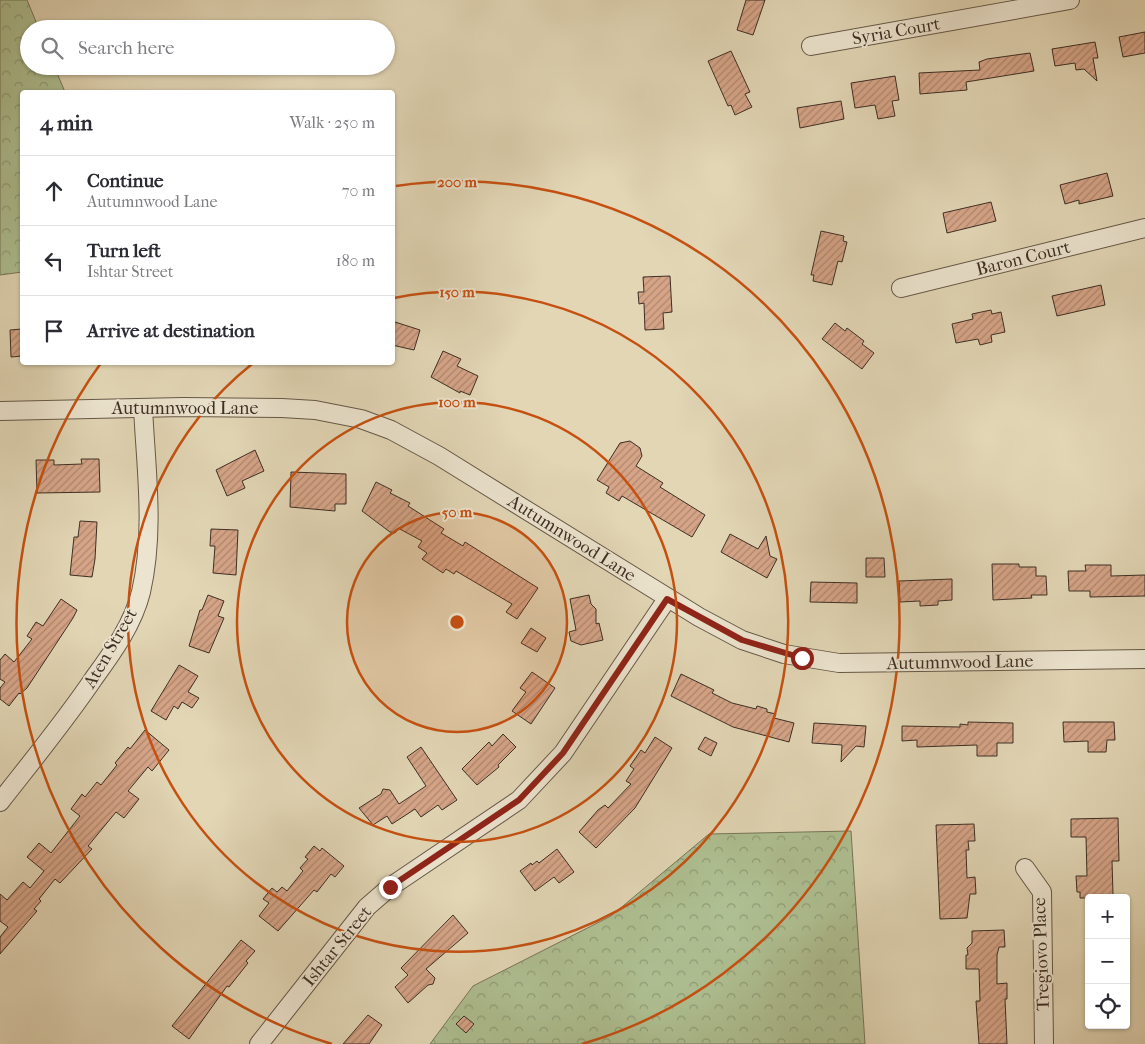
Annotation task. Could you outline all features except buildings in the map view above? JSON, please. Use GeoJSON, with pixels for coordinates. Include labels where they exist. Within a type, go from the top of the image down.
{"type":"FeatureCollection","features":[{"type":"Feature","properties":{"kind":"street","name":"Syria Court"},"geometry":{"type":"LineString","coordinates":[[811,46],[1070,0]]}},
{"type":"Feature","properties":{"kind":"street","name":"Baron Court"},"geometry":{"type":"LineString","coordinates":[[902,288],[1145,228]]}},
{"type":"Feature","properties":{"kind":"street","name":"Autumnwood Lane"},"geometry":{"type":"LineString","coordinates":[[0,412],[143,408],[282,408],[315,410],[361,419],[391,430],[439,456],[667,599],[742,640],[784,654],[818,661],[895,663],[1145,659]]}},
{"type":"Feature","properties":{"kind":"street","name":"Aten Street"},"geometry":{"type":"LineString","coordinates":[[0,802],[88,687],[124,633],[134,610],[140,593],[149,541],[150,508],[143,408]]}},
{"type":"Feature","properties":{"kind":"street","name":"Ishtar Street"},"geometry":{"type":"LineString","coordinates":[[259,1044],[367,907],[390,887],[519,800],[545,775],[563,753],[667,599]]}},
{"type":"Feature","properties":{"kind":"street","name":"Tregiovo Place"},"geometry":{"type":"LineString","coordinates":[[1024,868],[1042,892],[1044,1044]]}},
{"type":"Feature","properties":{"kind":"green space"},"geometry":{"type":"Polygon","coordinates":[[[0,0],[27,0],[35,20],[20,20],[20,75],[58,75],[64,90],[20,90],[20,272],[0,275],[0,0]]]}},
{"type":"Feature","properties":{"kind":"green space"},"geometry":{"type":"Polygon","coordinates":[[[851,831],[865,1044],[430,1044],[473,986],[611,916],[709,834],[851,831]]]}},
{"type":"Feature","properties":{"kind":"route"},"geometry":{"type":"LineString","coordinates":[[390,887],[495,818],[519,800],[545,775],[563,753],[609,687],[667,599],[742,640],[802,658]]}}]}
